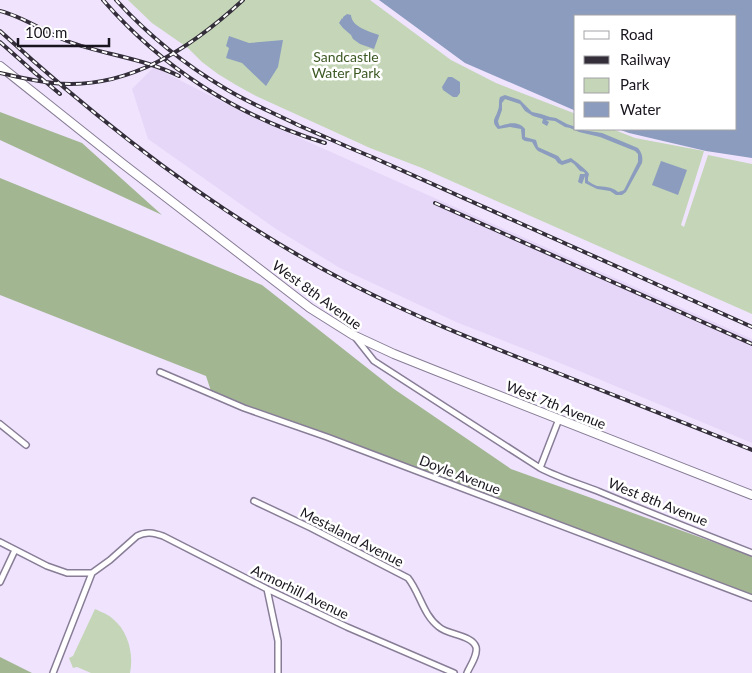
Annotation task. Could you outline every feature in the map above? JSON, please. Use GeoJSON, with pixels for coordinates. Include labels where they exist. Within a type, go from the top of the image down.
{"type":"FeatureCollection","features":[{"type":"Feature","properties":{"kind":"main road","name":"West 8th Avenue"},"geometry":{"type":"LineString","coordinates":[[0,66],[130,170],[310,308],[353,335]]}},
{"type":"Feature","properties":{"kind":"main road","name":"West 7th Avenue"},"geometry":{"type":"LineString","coordinates":[[353,335],[394,354],[752,495]]}},
{"type":"Feature","properties":{"kind":"street","name":"West 8th Avenue"},"geometry":{"type":"LineString","coordinates":[[353,335],[374,360],[540,468],[752,553]]}},
{"type":"Feature","properties":{"kind":"street","name":"Doyle Avenue"},"geometry":{"type":"LineString","coordinates":[[160,372],[244,408],[327,437],[752,598]]}},
{"type":"Feature","properties":{"kind":"street"},"geometry":{"type":"LineString","coordinates":[[540,468],[559,419]]}},
{"type":"Feature","properties":{"kind":"street"},"geometry":{"type":"LineString","coordinates":[[0,424],[26,445]]}},
{"type":"Feature","properties":{"kind":"street","name":"Mestaland Avenue"},"geometry":{"type":"LineString","coordinates":[[254,502],[311,528],[408,578],[433,623],[442,630],[467,638],[473,642],[476,648],[475,654],[467,673]]}},
{"type":"Feature","properties":{"kind":"street","name":"Armorhill Avenue"},"geometry":{"type":"LineString","coordinates":[[92,573],[138,536],[143,533],[153,532],[347,628],[454,673]]}},
{"type":"Feature","properties":{"kind":"street"},"geometry":{"type":"LineString","coordinates":[[0,542],[47,566],[68,573],[92,573],[53,673]]}},
{"type":"Feature","properties":{"kind":"street"},"geometry":{"type":"LineString","coordinates":[[0,582],[15,550]]}},
{"type":"Feature","properties":{"kind":"street"},"geometry":{"type":"LineString","coordinates":[[267,589],[278,641],[278,673]]}},
{"type":"Feature","properties":{"kind":"shaded area"},"geometry":{"type":"Polygon","coordinates":[[[154,67],[248,115],[752,339],[752,443],[456,322],[340,268],[276,229],[148,139],[132,89],[154,67]]]}},
{"type":"Feature","properties":{"kind":"green space","name":"Sandcastle Water Park"},"geometry":{"type":"Polygon","coordinates":[[[128,0],[370,0],[451,60],[496,83],[574,113],[574,130],[615,130],[635,138],[704,151],[681,225],[684,227],[708,155],[752,164],[752,314],[422,168],[370,148],[256,96],[218,74],[188,48],[152,23],[128,0]]]}},
{"type":"Feature","properties":{"kind":"green space"},"geometry":{"type":"Polygon","coordinates":[[[0,112],[82,143],[162,215],[0,140],[0,112]]]}},
{"type":"Feature","properties":{"kind":"green space"},"geometry":{"type":"Polygon","coordinates":[[[0,178],[262,285],[394,389],[511,469],[752,556],[752,599],[212,394],[206,376],[0,295],[0,178]]]}},
{"type":"Feature","properties":{"kind":"green space"},"geometry":{"type":"Polygon","coordinates":[[[95,609],[111,617],[123,630],[129,643],[130,673],[91,673],[77,667],[73,668],[69,658],[73,656],[95,609]]]}},
{"type":"Feature","properties":{"kind":"green space"},"geometry":{"type":"Polygon","coordinates":[[[0,657],[32,673],[0,673],[0,657]]]}},
{"type":"Feature","properties":{"kind":"water"},"geometry":{"type":"Polygon","coordinates":[[[379,0],[752,0],[752,158],[706,151],[621,130],[737,130],[737,15],[574,15],[574,110],[465,63],[379,0]]]}},
{"type":"Feature","properties":{"kind":"water"},"geometry":{"type":"Polygon","coordinates":[[[347,14],[351,15],[357,26],[379,35],[374,49],[360,44],[353,39],[339,23],[347,14]]]}},
{"type":"Feature","properties":{"kind":"water"},"geometry":{"type":"Polygon","coordinates":[[[229,36],[249,43],[283,40],[278,67],[266,86],[242,63],[226,58],[229,48],[226,46],[229,36]]]}},
{"type":"Feature","properties":{"kind":"water"},"geometry":{"type":"Polygon","coordinates":[[[448,77],[452,77],[460,82],[460,93],[457,97],[453,97],[443,90],[442,87],[448,77]]]}},
{"type":"Feature","properties":{"kind":"water"},"geometry":{"type":"Polygon","coordinates":[[[505,95],[520,100],[532,112],[556,118],[574,126],[574,130],[555,121],[546,120],[549,122],[547,126],[542,123],[543,119],[525,111],[520,104],[505,99],[502,103],[502,110],[498,121],[500,126],[517,124],[523,126],[525,137],[536,140],[538,147],[558,156],[562,161],[571,158],[589,174],[588,181],[597,186],[610,188],[618,192],[624,190],[638,162],[638,154],[635,151],[600,137],[574,130],[602,133],[638,148],[642,155],[642,163],[626,192],[622,195],[616,195],[610,191],[597,189],[585,183],[585,176],[582,184],[578,182],[580,174],[585,174],[584,172],[580,171],[571,162],[562,165],[555,159],[538,151],[532,142],[522,139],[521,129],[510,127],[498,129],[494,124],[494,120],[499,108],[500,97],[505,95]]]}},
{"type":"Feature","properties":{"kind":"water"},"geometry":{"type":"Polygon","coordinates":[[[661,161],[687,170],[678,195],[652,185],[661,161]]]}},
{"type":"Feature","properties":{"kind":"railway"},"geometry":{"type":"LineString","coordinates":[[103,0],[150,47],[204,87],[262,119],[325,143]]}},
{"type":"Feature","properties":{"kind":"railway"},"geometry":{"type":"LineString","coordinates":[[116,0],[154,37],[182,60],[244,99],[298,125],[752,327]]}},
{"type":"Feature","properties":{"kind":"railway"},"geometry":{"type":"LineString","coordinates":[[0,73],[53,83],[80,84],[107,80],[132,73],[180,49],[223,18],[243,0]]}},
{"type":"Feature","properties":{"kind":"railway"},"geometry":{"type":"LineString","coordinates":[[0,11],[67,41],[152,65],[179,76]]}},
{"type":"Feature","properties":{"kind":"railway"},"geometry":{"type":"LineString","coordinates":[[0,31],[81,102],[166,169],[210,200],[302,257],[397,307],[752,450]]}},
{"type":"Feature","properties":{"kind":"railway"},"geometry":{"type":"LineString","coordinates":[[0,42],[60,94]]}},
{"type":"Feature","properties":{"kind":"railway"},"geometry":{"type":"LineString","coordinates":[[435,203],[752,344]]}}]}
